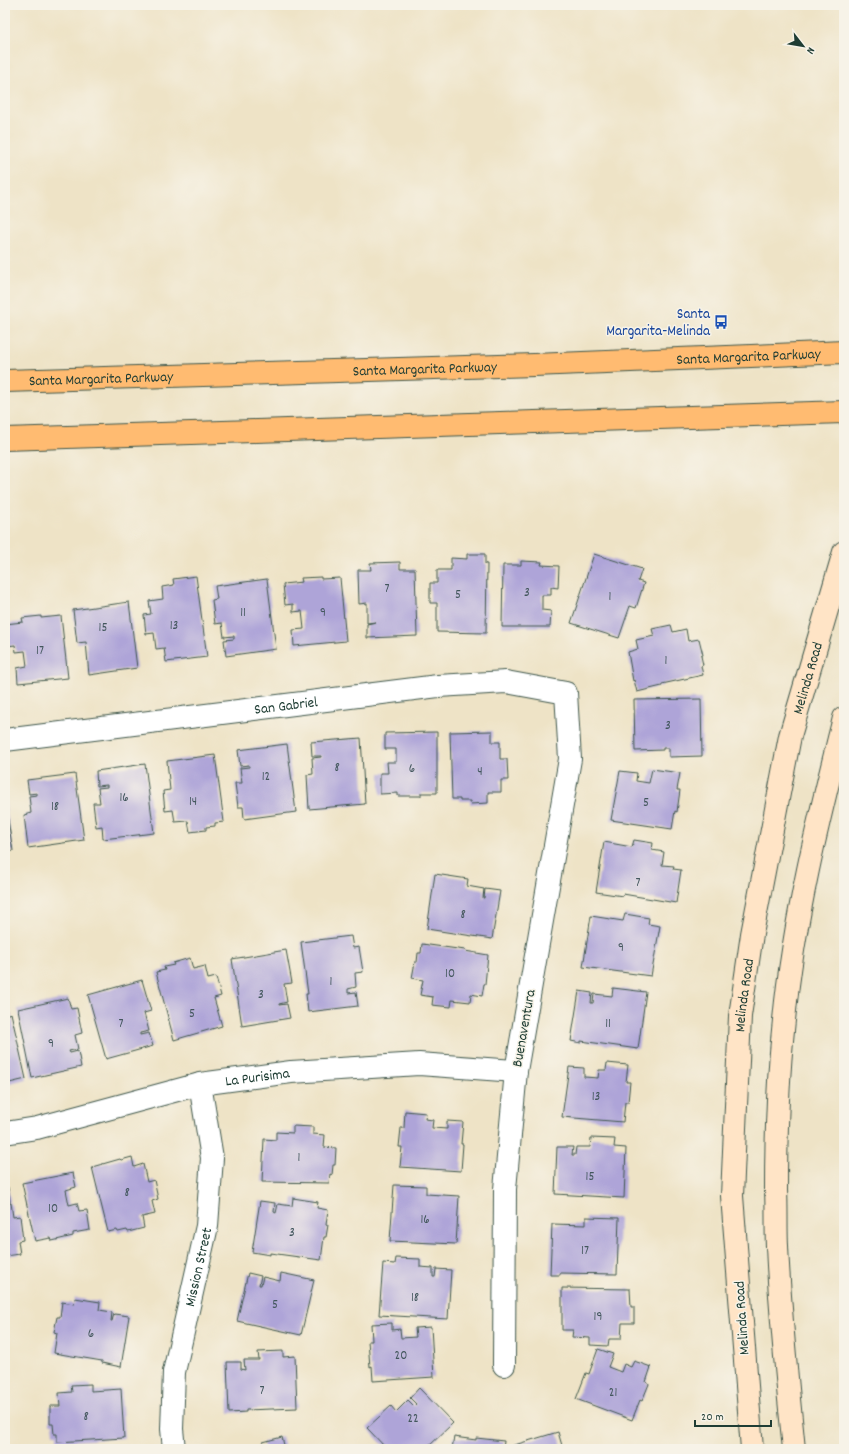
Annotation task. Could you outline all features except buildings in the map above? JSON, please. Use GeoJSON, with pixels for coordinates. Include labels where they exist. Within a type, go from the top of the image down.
{"type":"FeatureCollection","features":[{"type":"Feature","properties":{"kind":"main road","name":"Santa Margarita Parkway"},"geometry":{"type":"LineString","coordinates":[[5,382],[534,365],[844,352]]}},
{"type":"Feature","properties":{"kind":"main road"},"geometry":{"type":"LineString","coordinates":[[5,439],[844,412]]}},
{"type":"Feature","properties":{"kind":"main road","name":"Melinda Road"},"geometry":{"type":"LineString","coordinates":[[752,1449],[732,1196],[740,1016],[752,934],[790,736],[844,552]]}},
{"type":"Feature","properties":{"kind":"main road"},"geometry":{"type":"LineString","coordinates":[[794,1449],[787,1380],[777,1244],[776,1133],[784,1018],[805,883],[817,826],[844,718]]}},
{"type":"Feature","properties":{"kind":"street","name":"San Gabriel"},"geometry":{"type":"LineString","coordinates":[[5,740],[438,686],[506,682],[566,693]]}},
{"type":"Feature","properties":{"kind":"street","name":"Buenaventura"},"geometry":{"type":"LineString","coordinates":[[504,1365],[505,1189],[516,1071],[570,759],[566,693]]}},
{"type":"Feature","properties":{"kind":"street","name":"La Purisima"},"geometry":{"type":"LineString","coordinates":[[5,1133],[37,1128],[200,1084],[291,1072],[419,1064],[516,1071]]}},
{"type":"Feature","properties":{"kind":"street","name":"Mission Street"},"geometry":{"type":"LineString","coordinates":[[174,1449],[172,1429],[174,1372],[207,1226],[212,1158],[200,1084]]}},
{"type":"Feature","properties":{"kind":"place","name":"Santa Margarita-Melinda"},"geometry":{"type":"Point","coordinates":[721,322]}}]}
